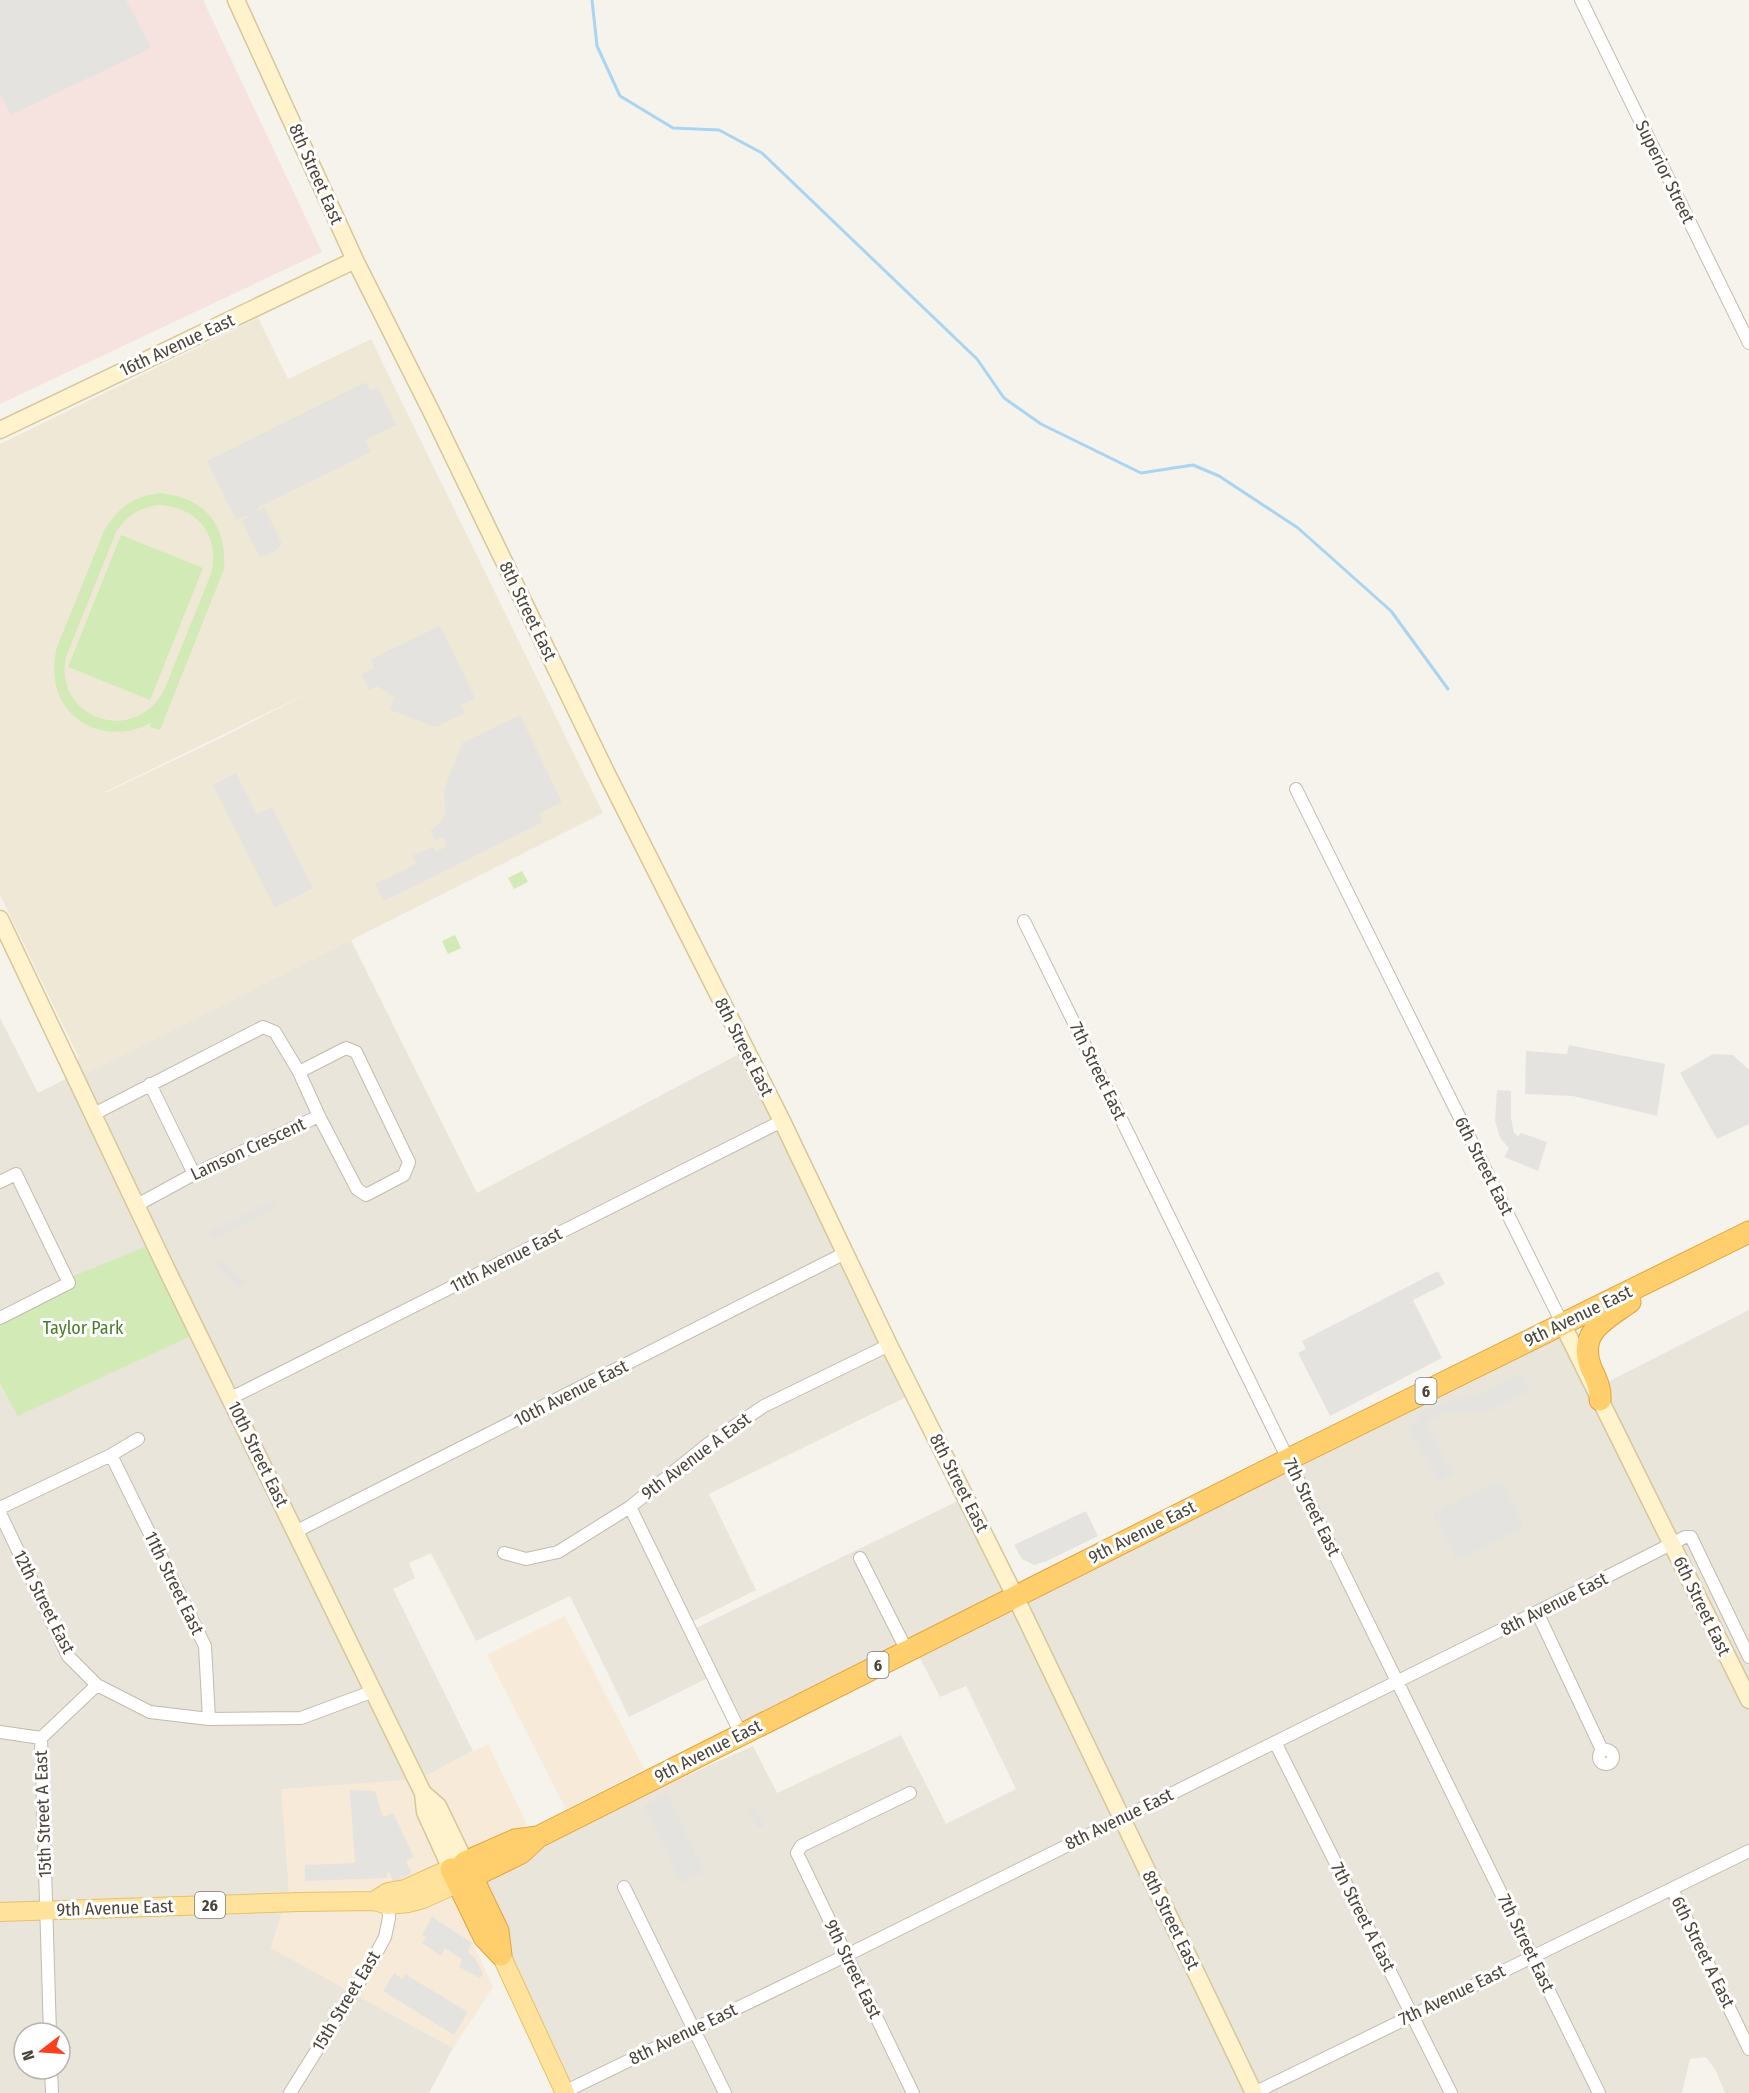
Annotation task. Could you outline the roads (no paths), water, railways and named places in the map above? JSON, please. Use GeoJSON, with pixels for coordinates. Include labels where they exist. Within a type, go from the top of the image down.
{"type":"FeatureCollection","features":[{"type":"Feature","properties":{"kind":"highway","name":"9th Avenue East"},"geometry":{"type":"LineString","coordinates":[[461,1873],[520,1853],[538,1837],[741,1734],[1562,1323],[1749,1232]]}},
{"type":"Feature","properties":{"kind":"highway"},"geometry":{"type":"LineString","coordinates":[[1600,1400],[1601,1391],[1587,1359],[1590,1336],[1598,1325],[1629,1304],[1657,1278]]}},
{"type":"Feature","properties":{"kind":"highway","name":"10th Street East"},"geometry":{"type":"LineString","coordinates":[[461,1873],[498,1931],[501,1955]]}},
{"type":"Feature","properties":{"kind":"main road","name":"8th Street East"},"geometry":{"type":"LineString","coordinates":[[236,0],[355,260],[1015,1596],[1254,2093]]}},
{"type":"Feature","properties":{"kind":"main road","name":"16th Avenue East"},"geometry":{"type":"LineString","coordinates":[[0,430],[355,260]]}},
{"type":"Feature","properties":{"kind":"main road","name":"10th Street East"},"geometry":{"type":"LineString","coordinates":[[0,919],[423,1793],[438,1806],[461,1873]]}},
{"type":"Feature","properties":{"kind":"main road","name":"6th Street East"},"geometry":{"type":"LineString","coordinates":[[1562,1323],[1749,1700]]}},
{"type":"Feature","properties":{"kind":"main road","name":"9th Avenue East"},"geometry":{"type":"LineString","coordinates":[[0,1912],[381,1903],[388,1892],[461,1873]]}},
{"type":"Feature","properties":{"kind":"main road","name":"10th Street East"},"geometry":{"type":"LineString","coordinates":[[501,1955],[565,2092]]}},
{"type":"Feature","properties":{"kind":"street","name":"Superior Street"},"geometry":{"type":"LineString","coordinates":[[1581,0],[1749,343]]}},
{"type":"Feature","properties":{"kind":"street","name":"6th Street East"},"geometry":{"type":"LineString","coordinates":[[1296,789],[1562,1323]]}},
{"type":"Feature","properties":{"kind":"street","name":"7th Street East"},"geometry":{"type":"LineString","coordinates":[[1024,921],[1599,2093]]}},
{"type":"Feature","properties":{"kind":"street","name":"Lamson Crescent"},"geometry":{"type":"LineString","coordinates":[[94,1114],[263,1027],[275,1032],[299,1072],[319,1116],[194,1174],[137,1205]]}},
{"type":"Feature","properties":{"kind":"street"},"geometry":{"type":"LineString","coordinates":[[299,1072],[346,1048],[356,1052],[409,1162],[405,1175],[366,1195],[357,1189],[319,1116]]}},
{"type":"Feature","properties":{"kind":"street"},"geometry":{"type":"LineString","coordinates":[[150,1084],[194,1174]]}},
{"type":"Feature","properties":{"kind":"street","name":"11th Avenue East"},"geometry":{"type":"LineString","coordinates":[[231,1398],[782,1121]]}},
{"type":"Feature","properties":{"kind":"street"},"geometry":{"type":"LineString","coordinates":[[0,1182],[16,1174],[69,1283],[0,1318]]}},
{"type":"Feature","properties":{"kind":"street","name":"10th Avenue East"},"geometry":{"type":"LineString","coordinates":[[295,1532],[845,1253]]}},
{"type":"Feature","properties":{"kind":"street","name":"9th Avenue A East"},"geometry":{"type":"LineString","coordinates":[[504,1553],[526,1559],[558,1552],[630,1507],[708,1444],[764,1406],[890,1345]]}},
{"type":"Feature","properties":{"kind":"street"},"geometry":{"type":"LineString","coordinates":[[0,1508],[111,1455],[138,1439]]}},
{"type":"Feature","properties":{"kind":"street","name":"11th Street East"},"geometry":{"type":"LineString","coordinates":[[111,1455],[205,1646],[209,1719]]}},
{"type":"Feature","properties":{"kind":"street"},"geometry":{"type":"LineString","coordinates":[[630,1507],[741,1734]]}},
{"type":"Feature","properties":{"kind":"street","name":"12th Street East"},"geometry":{"type":"LineString","coordinates":[[0,1513],[68,1656],[97,1685]]}},
{"type":"Feature","properties":{"kind":"street","name":"6th Street East"},"geometry":{"type":"LineString","coordinates":[[1672,1544],[1685,1537],[1691,1538],[1749,1657]]}},
{"type":"Feature","properties":{"kind":"street","name":"8th Avenue East"},"geometry":{"type":"LineString","coordinates":[[565,2092],[847,1955],[1672,1544]]}},
{"type":"Feature","properties":{"kind":"street"},"geometry":{"type":"LineString","coordinates":[[860,1558],[907,1651]]}},
{"type":"Feature","properties":{"kind":"street"},"geometry":{"type":"LineString","coordinates":[[1537,1612],[1602,1750]]}},
{"type":"Feature","properties":{"kind":"street"},"geometry":{"type":"LineString","coordinates":[[0,1732],[41,1738],[97,1685],[150,1712],[209,1719],[301,1718],[374,1691]]}},
{"type":"Feature","properties":{"kind":"street","name":"15th Street A East"},"geometry":{"type":"LineString","coordinates":[[41,1738],[50,2021]]}},
{"type":"Feature","properties":{"kind":"street","name":"7th Street A East"},"geometry":{"type":"LineString","coordinates":[[1275,1742],[1451,2093]]}},
{"type":"Feature","properties":{"kind":"street","name":"9th Street East"},"geometry":{"type":"LineString","coordinates":[[910,1792],[801,1846],[797,1853],[913,2093]]}},
{"type":"Feature","properties":{"kind":"street","name":"7th Avenue East"},"geometry":{"type":"LineString","coordinates":[[1254,2093],[1749,1851]]}},
{"type":"Feature","properties":{"kind":"street"},"geometry":{"type":"LineString","coordinates":[[624,1887],[725,2093]]}},
{"type":"Feature","properties":{"kind":"street","name":"6th Street A East"},"geometry":{"type":"LineString","coordinates":[[1672,1889],[1749,2049]]}},
{"type":"Feature","properties":{"kind":"street","name":"15th Street East"},"geometry":{"type":"LineString","coordinates":[[290,2093],[385,1937],[389,1918],[381,1903]]}},
{"type":"Feature","properties":{"kind":"waterway"},"geometry":{"type":"LineString","coordinates":[[592,0],[597,46],[620,96],[673,128],[719,130],[762,153],[977,359],[1004,398],[1041,424],[1141,473],[1193,465],[1219,476],[1298,528],[1391,611],[1448,689]]}},
{"type":"Feature","properties":{"kind":"park label","name":"Taylor Park"},"geometry":{"type":"Point","coordinates":[83,1328]}}]}
